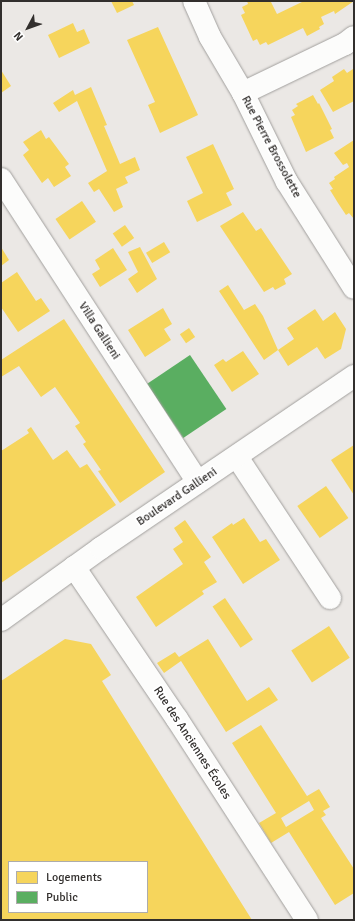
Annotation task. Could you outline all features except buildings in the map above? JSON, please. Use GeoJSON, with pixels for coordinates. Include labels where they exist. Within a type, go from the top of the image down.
{"type":"FeatureCollection","features":[{"type":"Feature","properties":{"kind":"street","name":"Rue Pierre Brossolette"},"geometry":{"type":"LineString","coordinates":[[194,1],[210,37],[243,93],[287,182],[354,288]]}},
{"type":"Feature","properties":{"kind":"street"},"geometry":{"type":"LineString","coordinates":[[243,93],[345,44],[354,38]]}},
{"type":"Feature","properties":{"kind":"street","name":"Villa Gallieni"},"geometry":{"type":"LineString","coordinates":[[1,180],[198,482]]}},
{"type":"Feature","properties":{"kind":"street","name":"Boulevard Gallieni"},"geometry":{"type":"LineString","coordinates":[[1,620],[74,567],[354,376]]}},
{"type":"Feature","properties":{"kind":"street"},"geometry":{"type":"LineString","coordinates":[[237,457],[330,598]]}},
{"type":"Feature","properties":{"kind":"street","name":"Rue des Anciennes Écoles"},"geometry":{"type":"LineString","coordinates":[[74,567],[177,719],[307,920]]}}]}
